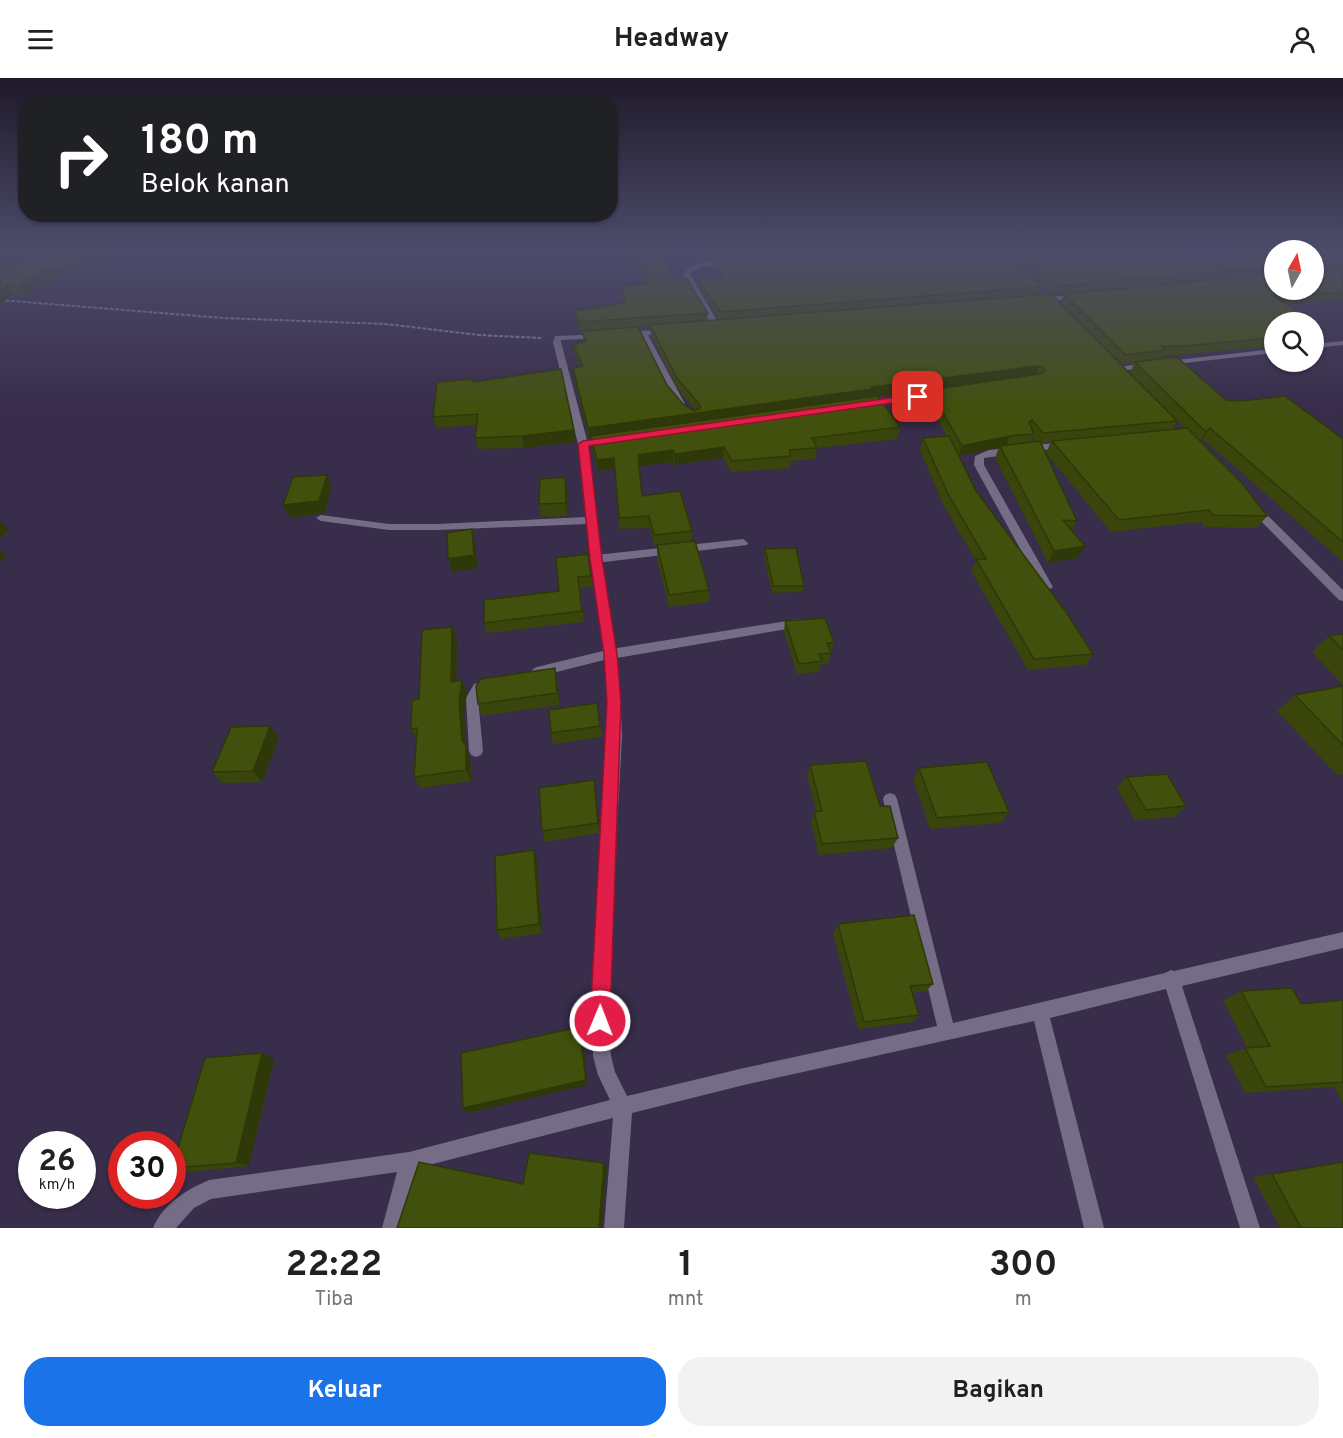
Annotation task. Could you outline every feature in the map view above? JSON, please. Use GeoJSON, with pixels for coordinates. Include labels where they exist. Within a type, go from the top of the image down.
{"type":"FeatureCollection","features":[{"type":"Feature","properties":{"kind":"street"},"geometry":{"type":"LineString","coordinates":[[703,303],[716,326]]}},
{"type":"Feature","properties":{"kind":"street"},"geometry":{"type":"LineString","coordinates":[[1053,303],[1058,308]]}},
{"type":"Feature","properties":{"kind":"street"},"geometry":{"type":"LineString","coordinates":[[706,327],[728,325]]}},
{"type":"Feature","properties":{"kind":"street"},"geometry":{"type":"LineString","coordinates":[[622,334],[675,330]]}},
{"type":"Feature","properties":{"kind":"street"},"geometry":{"type":"LineString","coordinates":[[643,333],[674,394],[689,412]]}},
{"type":"Feature","properties":{"kind":"street"},"geometry":{"type":"LineString","coordinates":[[611,335],[558,338],[588,443],[596,559],[611,654],[615,736],[600,1039],[607,1075],[623,1106],[614,1228]]}},
{"type":"Feature","properties":{"kind":"street"},"geometry":{"type":"LineString","coordinates":[[1324,345],[1343,343]]}},
{"type":"Feature","properties":{"kind":"street"},"geometry":{"type":"LineString","coordinates":[[1126,376],[1115,366],[1264,352]]}},
{"type":"Feature","properties":{"kind":"street"},"geometry":{"type":"LineString","coordinates":[[859,405],[953,392]]}},
{"type":"Feature","properties":{"kind":"street"},"geometry":{"type":"LineString","coordinates":[[1047,587],[979,465],[979,460],[980,456],[989,453],[1077,444]]}},
{"type":"Feature","properties":{"kind":"street"},"geometry":{"type":"LineString","coordinates":[[1247,500],[1343,597]]}},
{"type":"Feature","properties":{"kind":"street"},"geometry":{"type":"LineString","coordinates":[[321,518],[389,527],[592,520]]}},
{"type":"Feature","properties":{"kind":"street"},"geometry":{"type":"LineString","coordinates":[[596,559],[743,543]]}},
{"type":"Feature","properties":{"kind":"street"},"geometry":{"type":"LineString","coordinates":[[527,675],[611,654],[805,622]]}},
{"type":"Feature","properties":{"kind":"street"},"geometry":{"type":"LineString","coordinates":[[476,751],[472,707],[474,690],[480,686],[506,680]]}},
{"type":"Feature","properties":{"kind":"street"},"geometry":{"type":"LineString","coordinates":[[890,799],[947,1033]]}},
{"type":"Feature","properties":{"kind":"street"},"geometry":{"type":"LineString","coordinates":[[163,1228],[187,1201],[210,1190],[409,1161],[699,1086],[947,1033],[1171,978],[1343,940]]}},
{"type":"Feature","properties":{"kind":"street"},"geometry":{"type":"LineString","coordinates":[[1171,978],[1250,1228]]}},
{"type":"Feature","properties":{"kind":"street"},"geometry":{"type":"LineString","coordinates":[[1040,1011],[1094,1228]]}},
{"type":"Feature","properties":{"kind":"street"},"geometry":{"type":"LineString","coordinates":[[392,1228],[409,1161]]}},
{"type":"Feature","properties":{"kind":"path"},"geometry":{"type":"LineString","coordinates":[[33,303],[223,318],[386,324],[501,337],[558,338]]}},
{"type":"Feature","properties":{"kind":"building"},"geometry":{"type":"Polygon","coordinates":[[[626,303],[702,303],[708,313],[579,322],[575,311],[626,303]]]}},
{"type":"Feature","properties":{"kind":"building"},"geometry":{"type":"Polygon","coordinates":[[[714,303],[840,303],[720,312],[714,303]]]}},
{"type":"Feature","properties":{"kind":"building"},"geometry":{"type":"Polygon","coordinates":[[[939,303],[1060,303],[1177,421],[1043,433],[1032,420],[1029,422],[1034,434],[1010,436],[962,446],[930,390],[1039,374],[1045,371],[1039,366],[871,387],[872,389],[588,428],[573,368],[583,366],[573,344],[586,342],[582,331],[638,327],[667,385],[683,404],[694,411],[700,408],[700,405],[677,378],[650,325],[939,303]]]}},
{"type":"Feature","properties":{"kind":"building"},"geometry":{"type":"Polygon","coordinates":[[[1073,303],[1284,303],[1299,312],[1264,312],[1264,339],[1161,346],[1166,350],[1126,355],[1073,303]]]}},
{"type":"Feature","properties":{"kind":"building"},"geometry":{"type":"Polygon","coordinates":[[[1177,357],[1226,400],[1241,401],[1285,396],[1343,439],[1343,542],[1210,428],[1206,432],[1135,362],[1177,357]]]}},
{"type":"Feature","properties":{"kind":"building"},"geometry":{"type":"Polygon","coordinates":[[[561,369],[574,430],[475,438],[478,414],[433,417],[437,382],[473,379],[473,382],[561,369]]]}},
{"type":"Feature","properties":{"kind":"building"},"geometry":{"type":"Polygon","coordinates":[[[878,396],[900,427],[812,438],[817,448],[789,450],[791,456],[732,461],[724,447],[675,454],[673,450],[638,455],[642,496],[680,491],[692,531],[654,535],[649,516],[619,518],[614,458],[597,460],[591,436],[878,396]]]}},
{"type":"Feature","properties":{"kind":"building"},"geometry":{"type":"Polygon","coordinates":[[[1187,428],[1242,483],[1267,516],[1213,515],[1209,510],[1119,520],[1052,441],[1187,428]]]}},
{"type":"Feature","properties":{"kind":"building"},"geometry":{"type":"Polygon","coordinates":[[[949,436],[976,491],[1066,612],[1093,654],[1034,659],[976,559],[986,559],[948,494],[923,438],[949,436]]]}},
{"type":"Feature","properties":{"kind":"building"},"geometry":{"type":"Polygon","coordinates":[[[1040,441],[1077,521],[1063,520],[1085,546],[1054,551],[1000,446],[1040,441]]]}},
{"type":"Feature","properties":{"kind":"building"},"geometry":{"type":"Polygon","coordinates":[[[327,475],[319,501],[283,505],[293,477],[327,475]]]}},
{"type":"Feature","properties":{"kind":"building"},"geometry":{"type":"Polygon","coordinates":[[[565,477],[566,503],[539,504],[540,479],[565,477]]]}},
{"type":"Feature","properties":{"kind":"building"},"geometry":{"type":"Polygon","coordinates":[[[472,529],[474,555],[448,559],[447,533],[472,529]]]}},
{"type":"Feature","properties":{"kind":"building"},"geometry":{"type":"Polygon","coordinates":[[[695,541],[709,590],[669,595],[657,545],[695,541]]]}},
{"type":"Feature","properties":{"kind":"building"},"geometry":{"type":"Polygon","coordinates":[[[796,548],[804,586],[773,586],[765,549],[796,548]]]}},
{"type":"Feature","properties":{"kind":"building"},"geometry":{"type":"Polygon","coordinates":[[[588,554],[591,576],[578,577],[582,611],[484,623],[484,600],[559,591],[556,558],[588,554]]]}},
{"type":"Feature","properties":{"kind":"building"},"geometry":{"type":"Polygon","coordinates":[[[825,618],[834,643],[827,643],[831,653],[819,654],[822,661],[799,664],[785,621],[825,618]]]}},
{"type":"Feature","properties":{"kind":"building"},"geometry":{"type":"Polygon","coordinates":[[[452,627],[451,682],[462,680],[459,702],[462,740],[466,746],[466,770],[414,777],[417,728],[411,729],[412,700],[419,699],[422,630],[452,627]]]}},
{"type":"Feature","properties":{"kind":"building"},"geometry":{"type":"Polygon","coordinates":[[[1343,634],[1343,650],[1329,636],[1343,634]]]}},
{"type":"Feature","properties":{"kind":"building"},"geometry":{"type":"Polygon","coordinates":[[[555,668],[557,693],[478,704],[476,686],[481,679],[555,668]]]}},
{"type":"Feature","properties":{"kind":"building"},"geometry":{"type":"Polygon","coordinates":[[[1343,686],[1343,745],[1295,695],[1343,686]]]}},
{"type":"Feature","properties":{"kind":"building"},"geometry":{"type":"Polygon","coordinates":[[[597,703],[600,726],[551,733],[549,710],[597,703]]]}},
{"type":"Feature","properties":{"kind":"building"},"geometry":{"type":"Polygon","coordinates":[[[270,726],[253,771],[212,772],[231,727],[270,726]]]}},
{"type":"Feature","properties":{"kind":"building"},"geometry":{"type":"Polygon","coordinates":[[[866,761],[880,806],[890,806],[898,838],[822,844],[814,812],[822,811],[810,765],[866,761]]]}},
{"type":"Feature","properties":{"kind":"building"},"geometry":{"type":"Polygon","coordinates":[[[987,762],[1009,812],[937,818],[919,768],[987,762]]]}},
{"type":"Feature","properties":{"kind":"building"},"geometry":{"type":"Polygon","coordinates":[[[1167,774],[1186,806],[1146,810],[1127,777],[1167,774]]]}},
{"type":"Feature","properties":{"kind":"building"},"geometry":{"type":"Polygon","coordinates":[[[594,780],[598,823],[542,831],[539,788],[594,780]]]}},
{"type":"Feature","properties":{"kind":"building"},"geometry":{"type":"Polygon","coordinates":[[[534,850],[539,924],[497,930],[495,856],[534,850]]]}},
{"type":"Feature","properties":{"kind":"building"},"geometry":{"type":"Polygon","coordinates":[[[914,915],[933,984],[910,986],[919,1015],[864,1022],[838,924],[914,915]]]}},
{"type":"Feature","properties":{"kind":"building"},"geometry":{"type":"Polygon","coordinates":[[[1292,988],[1301,1004],[1343,1000],[1343,1082],[1266,1087],[1245,1048],[1270,1046],[1241,991],[1292,988]]]}},
{"type":"Feature","properties":{"kind":"building"},"geometry":{"type":"Polygon","coordinates":[[[579,1027],[586,1080],[463,1108],[461,1053],[579,1027]]]}},
{"type":"Feature","properties":{"kind":"building"},"geometry":{"type":"Polygon","coordinates":[[[262,1053],[236,1163],[186,1167],[186,1131],[183,1131],[205,1058],[262,1053]]]}},
{"type":"Feature","properties":{"kind":"building"},"geometry":{"type":"Polygon","coordinates":[[[529,1153],[604,1163],[599,1226],[604,1228],[397,1228],[419,1162],[523,1184],[529,1153]]]}},
{"type":"Feature","properties":{"kind":"building"},"geometry":{"type":"Polygon","coordinates":[[[1343,1162],[1343,1228],[1301,1228],[1272,1174],[1343,1162]]]}},
{"type":"Feature","properties":{"kind":"route"},"geometry":{"type":"LineString","coordinates":[[600,1021],[615,736],[614,685],[583,444],[918,397]]}}]}
